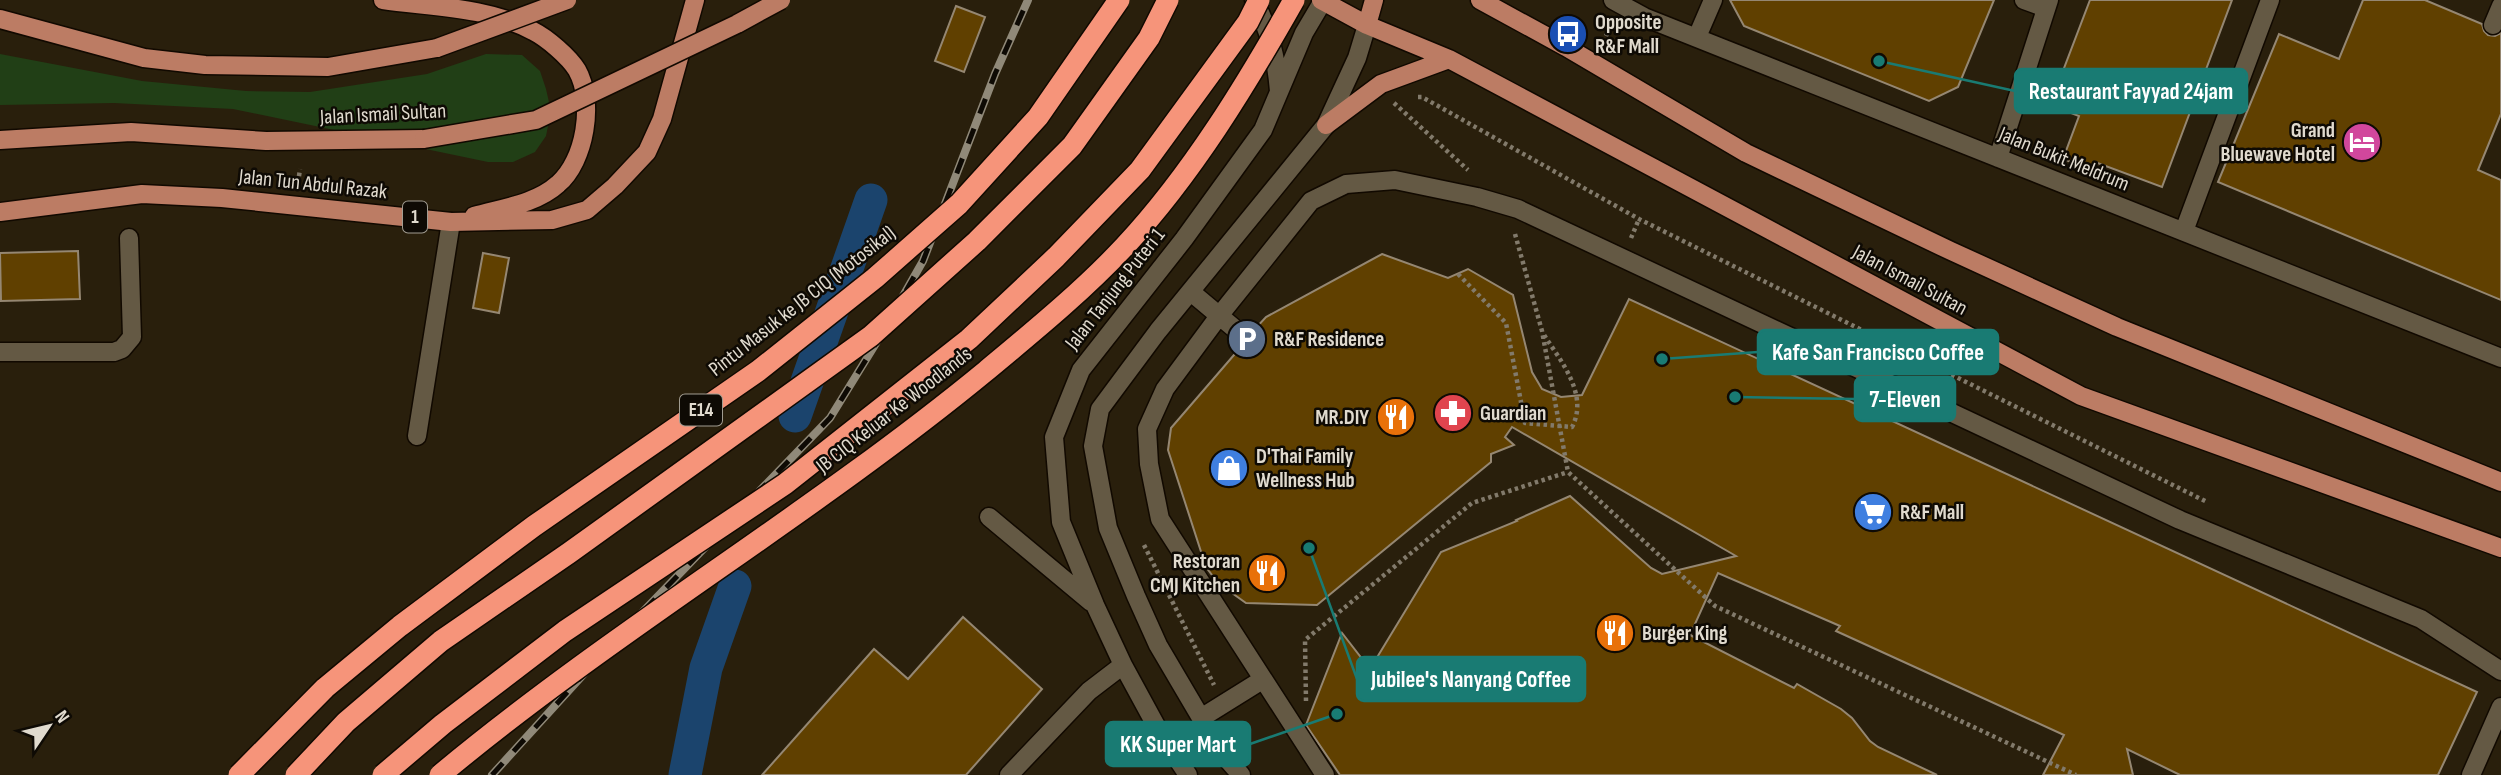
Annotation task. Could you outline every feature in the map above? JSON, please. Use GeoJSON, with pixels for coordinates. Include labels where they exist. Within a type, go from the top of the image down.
{"type":"FeatureCollection","features":[{"type":"Feature","properties":{"kind":"highway","name":"Pintu Masuk ke JB CIQ (Motosikal)"},"geometry":{"type":"LineString","coordinates":[[239,775],[326,688],[400,626],[534,526],[758,371],[875,278],[950,212],[1038,117],[1119,0]]}},
{"type":"Feature","properties":{"kind":"highway","name":"E14"},"geometry":{"type":"LineString","coordinates":[[296,775],[346,722],[441,641],[871,336],[977,241],[1072,146],[1149,38],[1168,0]]}},
{"type":"Feature","properties":{"kind":"highway"},"geometry":{"type":"LineString","coordinates":[[383,775],[443,724],[565,632],[785,484],[969,340],[1056,257],[1140,170],[1248,22],[1256,0]]}},
{"type":"Feature","properties":{"kind":"highway","name":"JB CIQ Keluar Ke Woodlands"},"geometry":{"type":"LineString","coordinates":[[440,775],[603,648],[874,459],[1069,301],[1125,246],[1171,192],[1257,66],[1294,0]]}},
{"type":"Feature","properties":{"kind":"main road"},"geometry":{"type":"LineString","coordinates":[[383,0],[451,8],[504,19],[533,31],[550,42],[577,71],[587,111],[583,142],[559,183],[538,198],[451,222]]}},
{"type":"Feature","properties":{"kind":"main road"},"geometry":{"type":"LineString","coordinates":[[0,19],[144,58],[205,65],[328,67],[437,48],[567,0]]}},
{"type":"Feature","properties":{"kind":"main road","name":"Jalan Tun Abdul Razak"},"geometry":{"type":"LineString","coordinates":[[0,212],[142,194],[222,198],[451,222],[552,220],[587,210],[615,186],[647,152],[662,119],[695,0]]}},
{"type":"Feature","properties":{"kind":"main road","name":"Jalan Ismail Sultan"},"geometry":{"type":"LineString","coordinates":[[0,141],[131,132],[266,141],[424,139],[537,120],[737,24],[781,0]]}},
{"type":"Feature","properties":{"kind":"main road","name":"Jalan Ismail Sultan"},"geometry":{"type":"LineString","coordinates":[[1322,0],[1367,25],[1449,59],[2081,397],[2501,548]]}},
{"type":"Feature","properties":{"kind":"main road"},"geometry":{"type":"LineString","coordinates":[[1367,25],[1374,0]]}},
{"type":"Feature","properties":{"kind":"main road","name":"Jalan Ismail Sultan"},"geometry":{"type":"LineString","coordinates":[[1480,0],[1746,153],[1951,251],[2117,327],[2501,482]]}},
{"type":"Feature","properties":{"kind":"main road"},"geometry":{"type":"LineString","coordinates":[[1509,0],[1528,26]]}},
{"type":"Feature","properties":{"kind":"main road"},"geometry":{"type":"LineString","coordinates":[[1326,125],[1381,85],[1449,59]]}},
{"type":"Feature","properties":{"kind":"street"},"geometry":{"type":"LineString","coordinates":[[1256,0],[1276,59],[1279,94]]}},
{"type":"Feature","properties":{"kind":"street","name":"Jalan Tanjung Puteri 1"},"geometry":{"type":"LineString","coordinates":[[1188,775],[1160,733],[1123,665],[1061,522],[1054,438],[1081,370],[1184,239],[1263,130],[1304,33],[1322,0]]}},
{"type":"Feature","properties":{"kind":"street","name":"Jalan Bukit Meldrum"},"geometry":{"type":"LineString","coordinates":[[1612,0],[1644,17],[2501,358]]}},
{"type":"Feature","properties":{"kind":"street"},"geometry":{"type":"LineString","coordinates":[[1697,37],[1713,0]]}},
{"type":"Feature","properties":{"kind":"street"},"geometry":{"type":"LineString","coordinates":[[1998,158],[2048,4],[2024,0]]}},
{"type":"Feature","properties":{"kind":"street"},"geometry":{"type":"LineString","coordinates":[[2184,231],[2270,0]]}},
{"type":"Feature","properties":{"kind":"street"},"geometry":{"type":"LineString","coordinates":[[2493,25],[2501,6]]}},
{"type":"Feature","properties":{"kind":"street"},"geometry":{"type":"LineString","coordinates":[[1241,775],[1227,759],[1158,645],[1108,528],[1093,446],[1100,409],[1326,125],[1357,58],[1367,25]]}},
{"type":"Feature","properties":{"kind":"street"},"geometry":{"type":"LineString","coordinates":[[1325,775],[1160,519],[1149,464],[1147,429],[1165,390],[1219,316],[1311,201],[1346,184],[1395,180],[1507,206],[1856,366],[2180,520],[2421,619],[2501,671]]}},
{"type":"Feature","properties":{"kind":"street"},"geometry":{"type":"LineString","coordinates":[[417,436],[451,222]]}},
{"type":"Feature","properties":{"kind":"street"},"geometry":{"type":"LineString","coordinates":[[0,352],[114,352],[122,349],[132,337],[129,238]]}},
{"type":"Feature","properties":{"kind":"street"},"geometry":{"type":"LineString","coordinates":[[1191,292],[1247,339]]}},
{"type":"Feature","properties":{"kind":"street"},"geometry":{"type":"LineString","coordinates":[[989,517],[1095,605]]}},
{"type":"Feature","properties":{"kind":"street"},"geometry":{"type":"LineString","coordinates":[[1009,775],[1089,691],[1123,665]]}},
{"type":"Feature","properties":{"kind":"street"},"geometry":{"type":"LineString","coordinates":[[1201,718],[1262,680]]}},
{"type":"Feature","properties":{"kind":"street"},"geometry":{"type":"LineString","coordinates":[[2471,775],[2501,706]]}},
{"type":"Feature","properties":{"kind":"path"},"geometry":{"type":"LineString","coordinates":[[1388,98],[1470,172]]}},
{"type":"Feature","properties":{"kind":"path"},"geometry":{"type":"LineString","coordinates":[[297,184],[300,169]]}},
{"type":"Feature","properties":{"kind":"path"},"geometry":{"type":"LineString","coordinates":[[1507,206],[1542,331],[1568,472],[1715,606],[2076,775]]}},
{"type":"Feature","properties":{"kind":"path"},"geometry":{"type":"LineString","coordinates":[[1458,274],[1506,323],[1525,423],[1572,427],[1578,416],[1573,379],[1542,331]]}},
{"type":"Feature","properties":{"kind":"path"},"geometry":{"type":"LineString","coordinates":[[1306,702],[1305,640],[1472,503],[1568,472]]}},
{"type":"Feature","properties":{"kind":"green space"},"geometry":{"type":"Polygon","coordinates":[[[0,54],[142,81],[246,91],[310,92],[427,74],[486,54],[522,55],[540,71],[551,111],[546,136],[535,152],[513,162],[488,162],[233,109],[114,103],[0,105],[0,54]]]}},
{"type":"Feature","properties":{"kind":"building"},"geometry":{"type":"Polygon","coordinates":[[[1730,0],[1994,0],[1958,87],[1929,101],[1744,26],[1730,0]]]}},
{"type":"Feature","properties":{"kind":"building"},"geometry":{"type":"Polygon","coordinates":[[[2090,0],[2232,0],[2162,187],[2095,162],[2092,170],[2063,159],[2079,116],[2050,105],[2090,0]]]}},
{"type":"Feature","properties":{"kind":"building","name":"Grand Bluewave Hotel"},"geometry":{"type":"Polygon","coordinates":[[[2363,0],[2425,0],[2482,24],[2488,35],[2501,33],[2501,114],[2478,170],[2501,180],[2501,300],[2218,182],[2279,34],[2339,59],[2363,0]]]}},
{"type":"Feature","properties":{"kind":"building"},"geometry":{"type":"Polygon","coordinates":[[[956,6],[985,17],[964,72],[935,61],[956,6]]]}},
{"type":"Feature","properties":{"kind":"building"},"geometry":{"type":"Polygon","coordinates":[[[78,251],[80,299],[1,301],[0,253],[78,251]]]}},
{"type":"Feature","properties":{"kind":"building"},"geometry":{"type":"Polygon","coordinates":[[[483,253],[509,258],[499,313],[473,308],[483,253]]]}},
{"type":"Feature","properties":{"kind":"building","name":"R&F Mall"},"geometry":{"type":"Polygon","coordinates":[[[1382,254],[1448,278],[1468,269],[1513,295],[1532,372],[1542,389],[1561,397],[1582,395],[1629,299],[2477,692],[2438,775],[2180,775],[2127,749],[2133,775],[2043,775],[2064,735],[1836,631],[1840,626],[1718,573],[1690,635],[1794,688],[1797,684],[1841,709],[1878,747],[1937,775],[1340,775],[1306,725],[1342,633],[1370,669],[1441,552],[1570,496],[1651,568],[1662,574],[1736,556],[1512,427],[1505,437],[1514,445],[1491,454],[1491,462],[1317,605],[1246,603],[1218,583],[1206,567],[1168,450],[1171,428],[1240,348],[1246,350],[1255,347],[1258,340],[1254,330],[1266,317],[1382,254]]]}},
{"type":"Feature","properties":{"kind":"building"},"geometry":{"type":"Polygon","coordinates":[[[963,617],[1042,689],[966,775],[762,775],[874,649],[908,679],[963,617]]]}},
{"type":"Feature","properties":{"kind":"waterway"},"geometry":{"type":"LineString","coordinates":[[795,416],[871,200]]}},
{"type":"Feature","properties":{"kind":"waterway"},"geometry":{"type":"LineString","coordinates":[[685,775],[706,668],[735,586]]}},
{"type":"Feature","properties":{"kind":"railway"},"geometry":{"type":"LineString","coordinates":[[492,775],[602,654],[830,418],[923,261],[995,74],[1028,0]]}},
{"type":"Feature","properties":{"kind":"place","name":"Opposite R&F Mall"},"geometry":{"type":"Point","coordinates":[1568,34]}},
{"type":"Feature","properties":{"kind":"place","name":"Restaurant Fayyad 24jam"},"geometry":{"type":"Point","coordinates":[1879,61]}},
{"type":"Feature","properties":{"kind":"place","name":"Grand Bluewave Hotel"},"geometry":{"type":"Point","coordinates":[2362,142]}},
{"type":"Feature","properties":{"kind":"place","name":"R&F Residence"},"geometry":{"type":"Point","coordinates":[1247,339]}},
{"type":"Feature","properties":{"kind":"place","name":"Kafe San Francisco Coffee"},"geometry":{"type":"Point","coordinates":[1662,359]}},
{"type":"Feature","properties":{"kind":"place","name":"7-Eleven"},"geometry":{"type":"Point","coordinates":[1735,397]}},
{"type":"Feature","properties":{"kind":"place","name":"Guardian"},"geometry":{"type":"Point","coordinates":[1453,413]}},
{"type":"Feature","properties":{"kind":"place","name":"MR.DIY"},"geometry":{"type":"Point","coordinates":[1396,417]}},
{"type":"Feature","properties":{"kind":"place","name":"D'Thai Family Wellness Hub"},"geometry":{"type":"Point","coordinates":[1229,468]}},
{"type":"Feature","properties":{"kind":"place","name":"R&F Mall"},"geometry":{"type":"Point","coordinates":[1873,512]}},
{"type":"Feature","properties":{"kind":"place","name":"Jubilee's Nanyang Coffee"},"geometry":{"type":"Point","coordinates":[1309,548]}},
{"type":"Feature","properties":{"kind":"place","name":"Restoran CMJ Kitchen"},"geometry":{"type":"Point","coordinates":[1267,573]}},
{"type":"Feature","properties":{"kind":"place","name":"Burger King"},"geometry":{"type":"Point","coordinates":[1615,633]}},
{"type":"Feature","properties":{"kind":"place","name":"KK Super Mart"},"geometry":{"type":"Point","coordinates":[1337,714]}}]}
